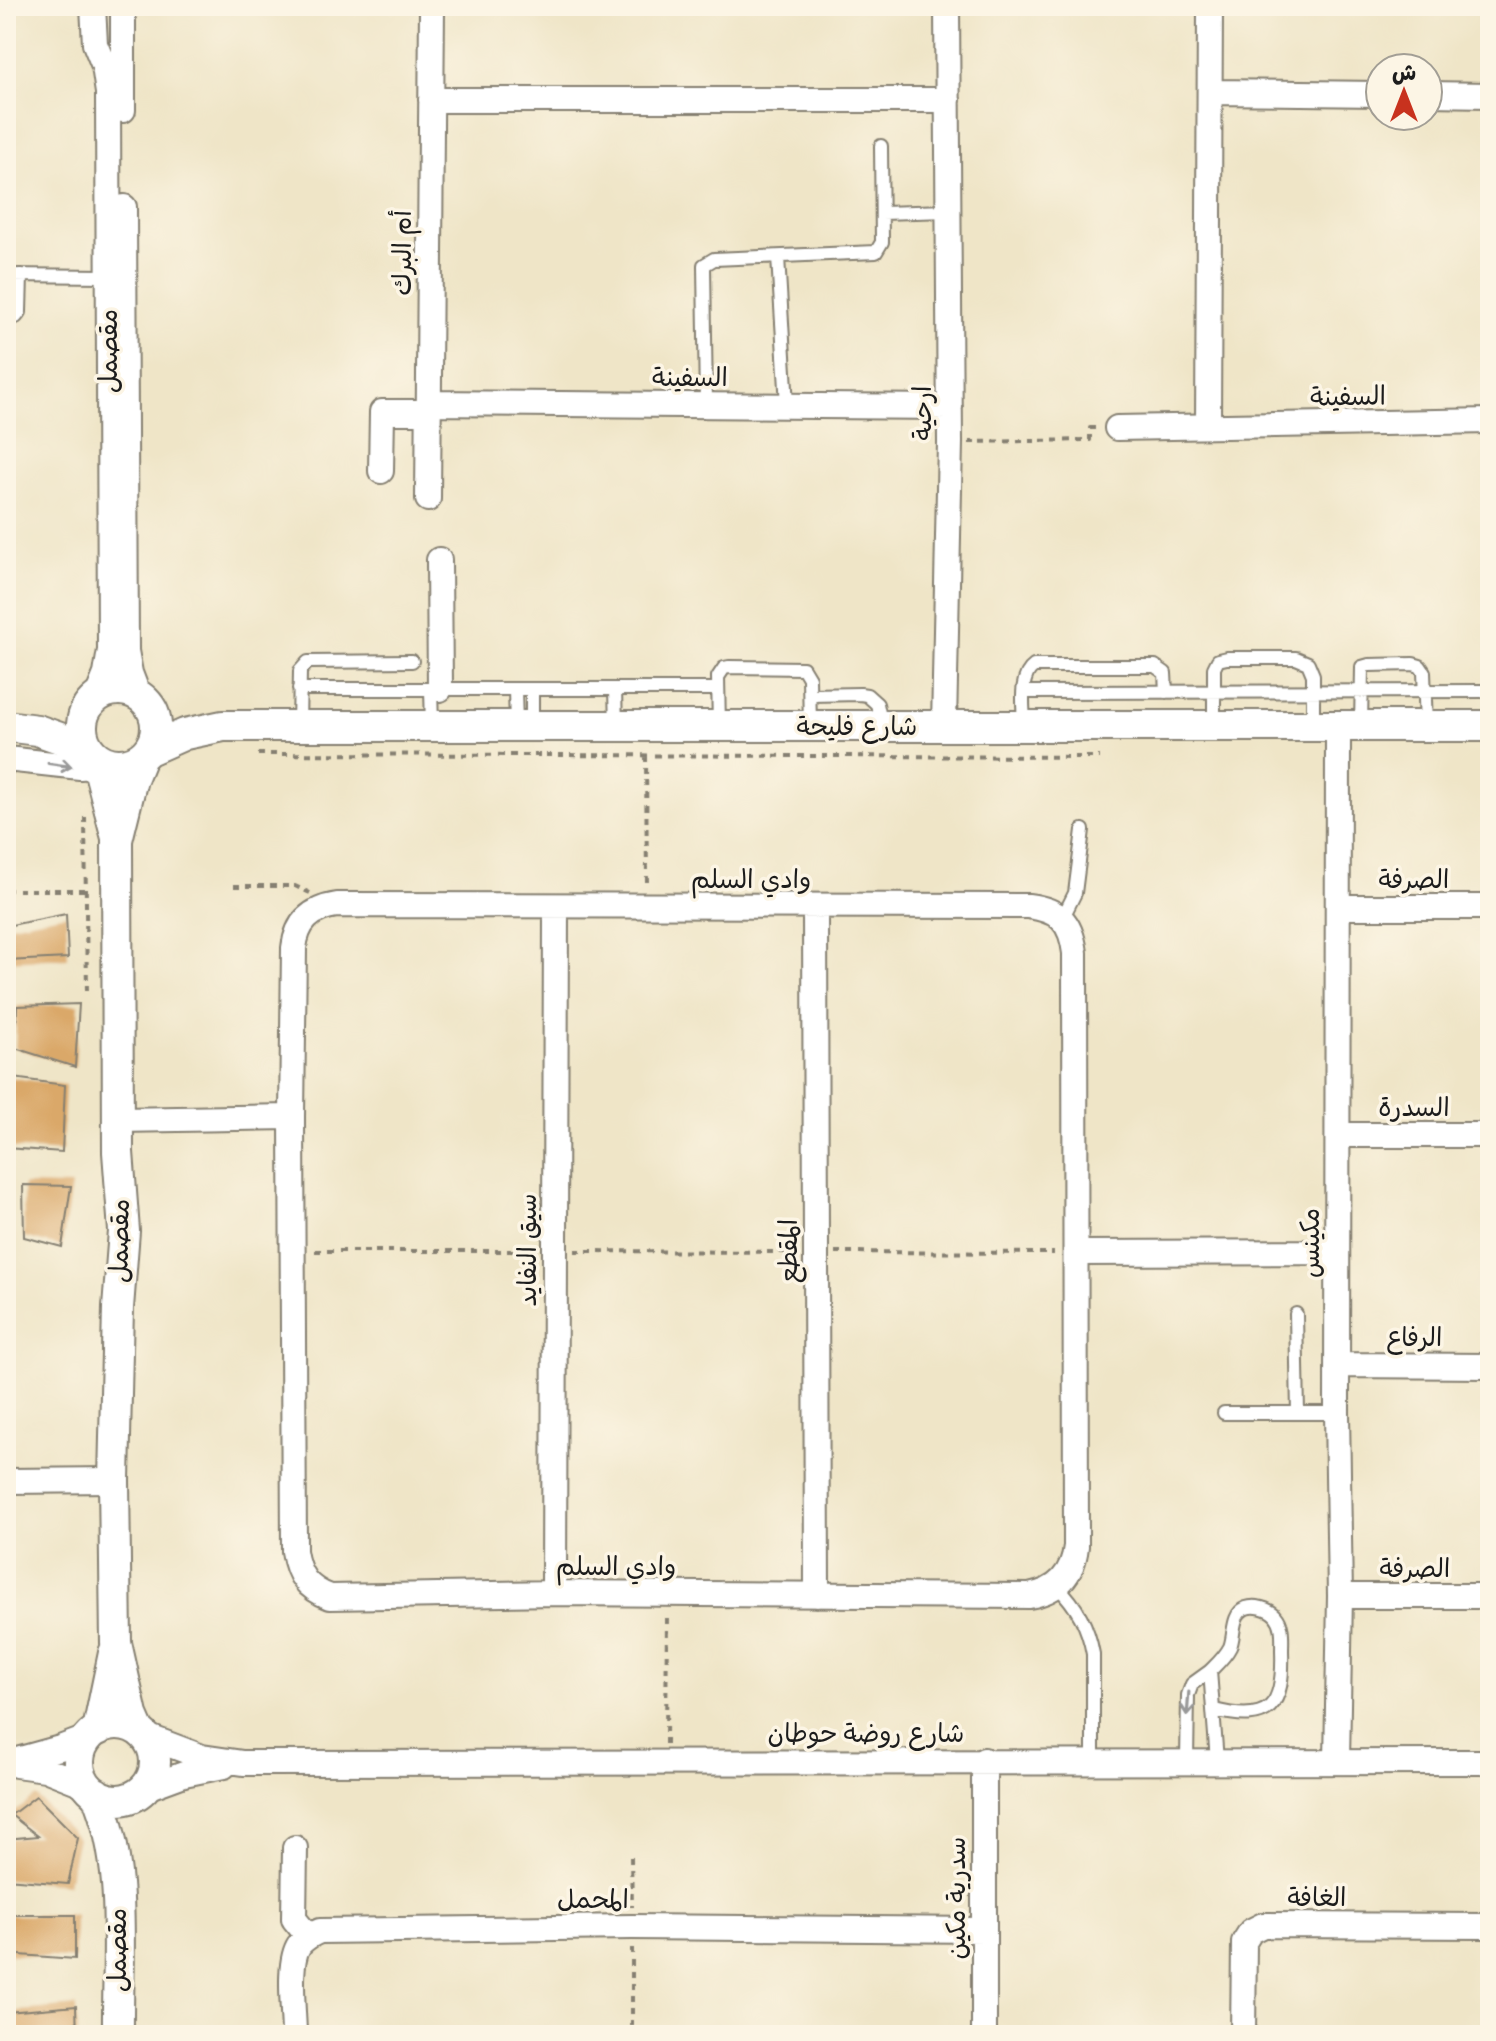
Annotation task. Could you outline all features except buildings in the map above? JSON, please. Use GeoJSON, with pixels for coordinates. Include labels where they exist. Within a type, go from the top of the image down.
{"type":"FeatureCollection","features":[{"type":"Feature","properties":{"kind":"street","name":"مقصمل"},"geometry":{"type":"LineString","coordinates":[[93,6],[95,44],[104,66],[108,93],[110,650],[106,674],[94,699]]}},
{"type":"Feature","properties":{"kind":"street","name":"مقصمل"},"geometry":{"type":"LineString","coordinates":[[123,6],[126,651],[130,673],[142,698]]}},
{"type":"Feature","properties":{"kind":"street","name":"أم البرك"},"geometry":{"type":"LineString","coordinates":[[428,499],[432,6]]}},
{"type":"Feature","properties":{"kind":"street","name":"ارحية"},"geometry":{"type":"LineString","coordinates":[[944,726],[950,442],[947,6]]}},
{"type":"Feature","properties":{"kind":"street"},"geometry":{"type":"LineString","coordinates":[[1208,426],[1210,6]]}},
{"type":"Feature","properties":{"kind":"street"},"geometry":{"type":"LineString","coordinates":[[1211,92],[1364,94]]}},
{"type":"Feature","properties":{"kind":"street"},"geometry":{"type":"LineString","coordinates":[[1444,94],[1490,95]]}},
{"type":"Feature","properties":{"kind":"street"},"geometry":{"type":"LineString","coordinates":[[431,100],[948,100]]}},
{"type":"Feature","properties":{"kind":"street","name":"السفينة"},"geometry":{"type":"LineString","coordinates":[[381,471],[382,412],[429,408],[706,405],[950,407]]}},
{"type":"Feature","properties":{"kind":"street","name":"السفينة"},"geometry":{"type":"LineString","coordinates":[[1117,428],[1490,421]]}},
{"type":"Feature","properties":{"kind":"street"},"geometry":{"type":"LineString","coordinates":[[436,689],[439,560]]}},
{"type":"Feature","properties":{"kind":"street"},"geometry":{"type":"LineString","coordinates":[[6,759],[113,762],[154,740],[156,720],[142,698],[117,689],[12,726]]}},
{"type":"Feature","properties":{"kind":"street","name":"شارع فليحة"},"geometry":{"type":"LineString","coordinates":[[142,698],[184,716],[223,726]]}},
{"type":"Feature","properties":{"kind":"street"},"geometry":{"type":"LineString","coordinates":[[94,699],[82,719],[83,739],[113,762]]}},
{"type":"Feature","properties":{"kind":"street"},"geometry":{"type":"LineString","coordinates":[[12,726],[113,762]]}},
{"type":"Feature","properties":{"kind":"street","name":"شارع فليحة"},"geometry":{"type":"LineString","coordinates":[[113,762],[185,734],[223,726],[1490,726]]}},
{"type":"Feature","properties":{"kind":"street","name":"مكينس"},"geometry":{"type":"LineString","coordinates":[[1337,726],[1340,1596],[1337,1761]]}},
{"type":"Feature","properties":{"kind":"street","name":"مقصمل"},"geometry":{"type":"LineString","coordinates":[[113,762],[117,840],[118,1152],[124,1231],[118,1308],[114,1480],[116,1643],[130,1708],[141,1733]]}},
{"type":"Feature","properties":{"kind":"street","name":"مقصمل"},"geometry":{"type":"LineString","coordinates":[[113,762],[132,779],[117,840]]}},
{"type":"Feature","properties":{"kind":"street","name":"وادي السلم"},"geometry":{"type":"LineString","coordinates":[[1057,1586],[1029,1596],[554,1593],[330,1597],[315,1591],[304,1581],[296,1567],[294,1551],[292,1117],[295,935],[311,913],[323,907],[1028,906],[1047,909],[1062,919]]}},
{"type":"Feature","properties":{"kind":"street","name":"سيق النفايد"},"geometry":{"type":"LineString","coordinates":[[554,1593],[556,907]]}},
{"type":"Feature","properties":{"kind":"street","name":"المقطع"},"geometry":{"type":"LineString","coordinates":[[815,907],[817,1595]]}},
{"type":"Feature","properties":{"kind":"street","name":"الصرفة"},"geometry":{"type":"LineString","coordinates":[[1338,907],[1490,907]]}},
{"type":"Feature","properties":{"kind":"street"},"geometry":{"type":"LineString","coordinates":[[1057,1586],[1068,1575],[1076,1546],[1078,1253],[1075,953],[1073,935],[1062,919]]}},
{"type":"Feature","properties":{"kind":"street"},"geometry":{"type":"LineString","coordinates":[[119,1120],[292,1117]]}},
{"type":"Feature","properties":{"kind":"street","name":"السدرة"},"geometry":{"type":"LineString","coordinates":[[1338,1135],[1490,1135]]}},
{"type":"Feature","properties":{"kind":"street"},"geometry":{"type":"LineString","coordinates":[[1078,1253],[1337,1252]]}},
{"type":"Feature","properties":{"kind":"street","name":"الرفاع"},"geometry":{"type":"LineString","coordinates":[[1338,1365],[1490,1366]]}},
{"type":"Feature","properties":{"kind":"street"},"geometry":{"type":"LineString","coordinates":[[6,1481],[114,1480]]}},
{"type":"Feature","properties":{"kind":"street","name":"الصرفة"},"geometry":{"type":"LineString","coordinates":[[1340,1596],[1490,1596]]}},
{"type":"Feature","properties":{"kind":"street","name":"مقصمل"},"geometry":{"type":"LineString","coordinates":[[94,1733],[116,1643]]}},
{"type":"Feature","properties":{"kind":"street"},"geometry":{"type":"LineString","coordinates":[[118,1724],[141,1733],[155,1755],[152,1778],[142,1791],[117,1800],[45,1769],[6,1763],[60,1748],[118,1724]]}},
{"type":"Feature","properties":{"kind":"street"},"geometry":{"type":"LineString","coordinates":[[92,1790],[80,1766],[83,1746],[94,1733]]}},
{"type":"Feature","properties":{"kind":"street","name":"شارع روضة حوطان"},"geometry":{"type":"LineString","coordinates":[[141,1733],[202,1757],[243,1763],[984,1760],[1490,1762]]}},
{"type":"Feature","properties":{"kind":"street","name":"سدرية مكين"},"geometry":{"type":"LineString","coordinates":[[984,1760],[984,2035]]}},
{"type":"Feature","properties":{"kind":"street","name":"شارع روضة حوطان"},"geometry":{"type":"LineString","coordinates":[[142,1791],[184,1774],[243,1763]]}},
{"type":"Feature","properties":{"kind":"street","name":"مقصمل"},"geometry":{"type":"LineString","coordinates":[[92,1790],[106,1819],[117,1866],[118,2035]]}},
{"type":"Feature","properties":{"kind":"street","name":"مقصمل"},"geometry":{"type":"LineString","coordinates":[[117,1866],[142,1791]]}},
{"type":"Feature","properties":{"kind":"street"},"geometry":{"type":"LineString","coordinates":[[294,2035],[294,1958],[308,1936],[294,1919],[295,1848]]}},
{"type":"Feature","properties":{"kind":"street","name":"الغافة"},"geometry":{"type":"LineString","coordinates":[[1243,2035],[1244,1942],[1251,1931],[1263,1925],[1490,1926]]}},
{"type":"Feature","properties":{"kind":"street","name":"المحمل"},"geometry":{"type":"LineString","coordinates":[[308,1936],[333,1930],[585,1927],[984,1930]]}},
{"type":"Feature","properties":{"kind":"lane"},"geometry":{"type":"LineString","coordinates":[[706,405],[704,265],[714,259],[876,252],[882,242],[881,146]]}},
{"type":"Feature","properties":{"kind":"lane"},"geometry":{"type":"LineString","coordinates":[[882,213],[948,211]]}},
{"type":"Feature","properties":{"kind":"lane"},"geometry":{"type":"LineString","coordinates":[[778,257],[787,405]]}},
{"type":"Feature","properties":{"kind":"lane"},"geometry":{"type":"LineString","coordinates":[[6,275],[107,276]]}},
{"type":"Feature","properties":{"kind":"lane"},"geometry":{"type":"LineString","coordinates":[[6,319],[16,317],[20,312],[21,275]]}},
{"type":"Feature","properties":{"kind":"lane"},"geometry":{"type":"LineString","coordinates":[[1214,726],[1214,668],[1218,660],[1227,658],[1303,659],[1312,668],[1313,692],[1337,726],[1361,692],[1361,670],[1366,665],[1420,666],[1424,672],[1426,726]]}},
{"type":"Feature","properties":{"kind":"lane"},"geometry":{"type":"LineString","coordinates":[[299,726],[302,667],[312,661],[412,661]]}},
{"type":"Feature","properties":{"kind":"lane"},"geometry":{"type":"LineString","coordinates":[[1024,726],[1026,674],[1034,666],[1155,666],[1165,673],[1166,692]]}},
{"type":"Feature","properties":{"kind":"lane"},"geometry":{"type":"LineString","coordinates":[[719,726],[718,677],[724,668],[799,667],[808,674],[810,726]]}},
{"type":"Feature","properties":{"kind":"lane"},"geometry":{"type":"LineString","coordinates":[[299,689],[718,689]]}},
{"type":"Feature","properties":{"kind":"lane"},"geometry":{"type":"LineString","coordinates":[[432,726],[436,689]]}},
{"type":"Feature","properties":{"kind":"lane"},"geometry":{"type":"LineString","coordinates":[[515,689],[524,726]]}},
{"type":"Feature","properties":{"kind":"lane"},"geometry":{"type":"LineString","coordinates":[[524,726],[532,689]]}},
{"type":"Feature","properties":{"kind":"lane"},"geometry":{"type":"LineString","coordinates":[[615,689],[616,726]]}},
{"type":"Feature","properties":{"kind":"lane"},"geometry":{"type":"LineString","coordinates":[[1024,692],[1490,691]]}},
{"type":"Feature","properties":{"kind":"lane"},"geometry":{"type":"LineString","coordinates":[[810,695],[867,695],[877,704],[882,726]]}},
{"type":"Feature","properties":{"kind":"lane"},"geometry":{"type":"LineString","coordinates":[[1062,919],[1075,893],[1083,830]]}},
{"type":"Feature","properties":{"kind":"lane"},"geometry":{"type":"LineString","coordinates":[[1296,1314],[1298,1413]]}},
{"type":"Feature","properties":{"kind":"lane"},"geometry":{"type":"LineString","coordinates":[[1224,1413],[1337,1413]]}},
{"type":"Feature","properties":{"kind":"lane"},"geometry":{"type":"LineString","coordinates":[[1057,1586],[1078,1610],[1090,1639],[1093,1654],[1093,1761]]}},
{"type":"Feature","properties":{"kind":"lane"},"geometry":{"type":"LineString","coordinates":[[1187,1761],[1188,1695],[1192,1684],[1210,1671],[1231,1646],[1240,1612],[1258,1607],[1273,1613],[1281,1625],[1281,1692],[1272,1705],[1255,1715],[1233,1715],[1214,1710]]}},
{"type":"Feature","properties":{"kind":"lane"},"geometry":{"type":"LineString","coordinates":[[1210,1671],[1217,1761]]}},
{"type":"Feature","properties":{"kind":"path"},"geometry":{"type":"LineString","coordinates":[[950,442],[1090,440],[1090,428],[1117,428]]}},
{"type":"Feature","properties":{"kind":"path"},"geometry":{"type":"LineString","coordinates":[[258,754],[1100,757]]}},
{"type":"Feature","properties":{"kind":"path"},"geometry":{"type":"LineString","coordinates":[[646,756],[647,907]]}},
{"type":"Feature","properties":{"kind":"path"},"geometry":{"type":"LineString","coordinates":[[87,996],[84,824],[87,811],[113,762]]}},
{"type":"Feature","properties":{"kind":"path"},"geometry":{"type":"LineString","coordinates":[[234,886],[295,886],[306,890],[323,907]]}},
{"type":"Feature","properties":{"kind":"path"},"geometry":{"type":"LineString","coordinates":[[6,890],[85,890]]}},
{"type":"Feature","properties":{"kind":"path"},"geometry":{"type":"LineString","coordinates":[[292,1251],[1078,1253]]}},
{"type":"Feature","properties":{"kind":"path"},"geometry":{"type":"LineString","coordinates":[[666,1761],[668,1594]]}}]}
